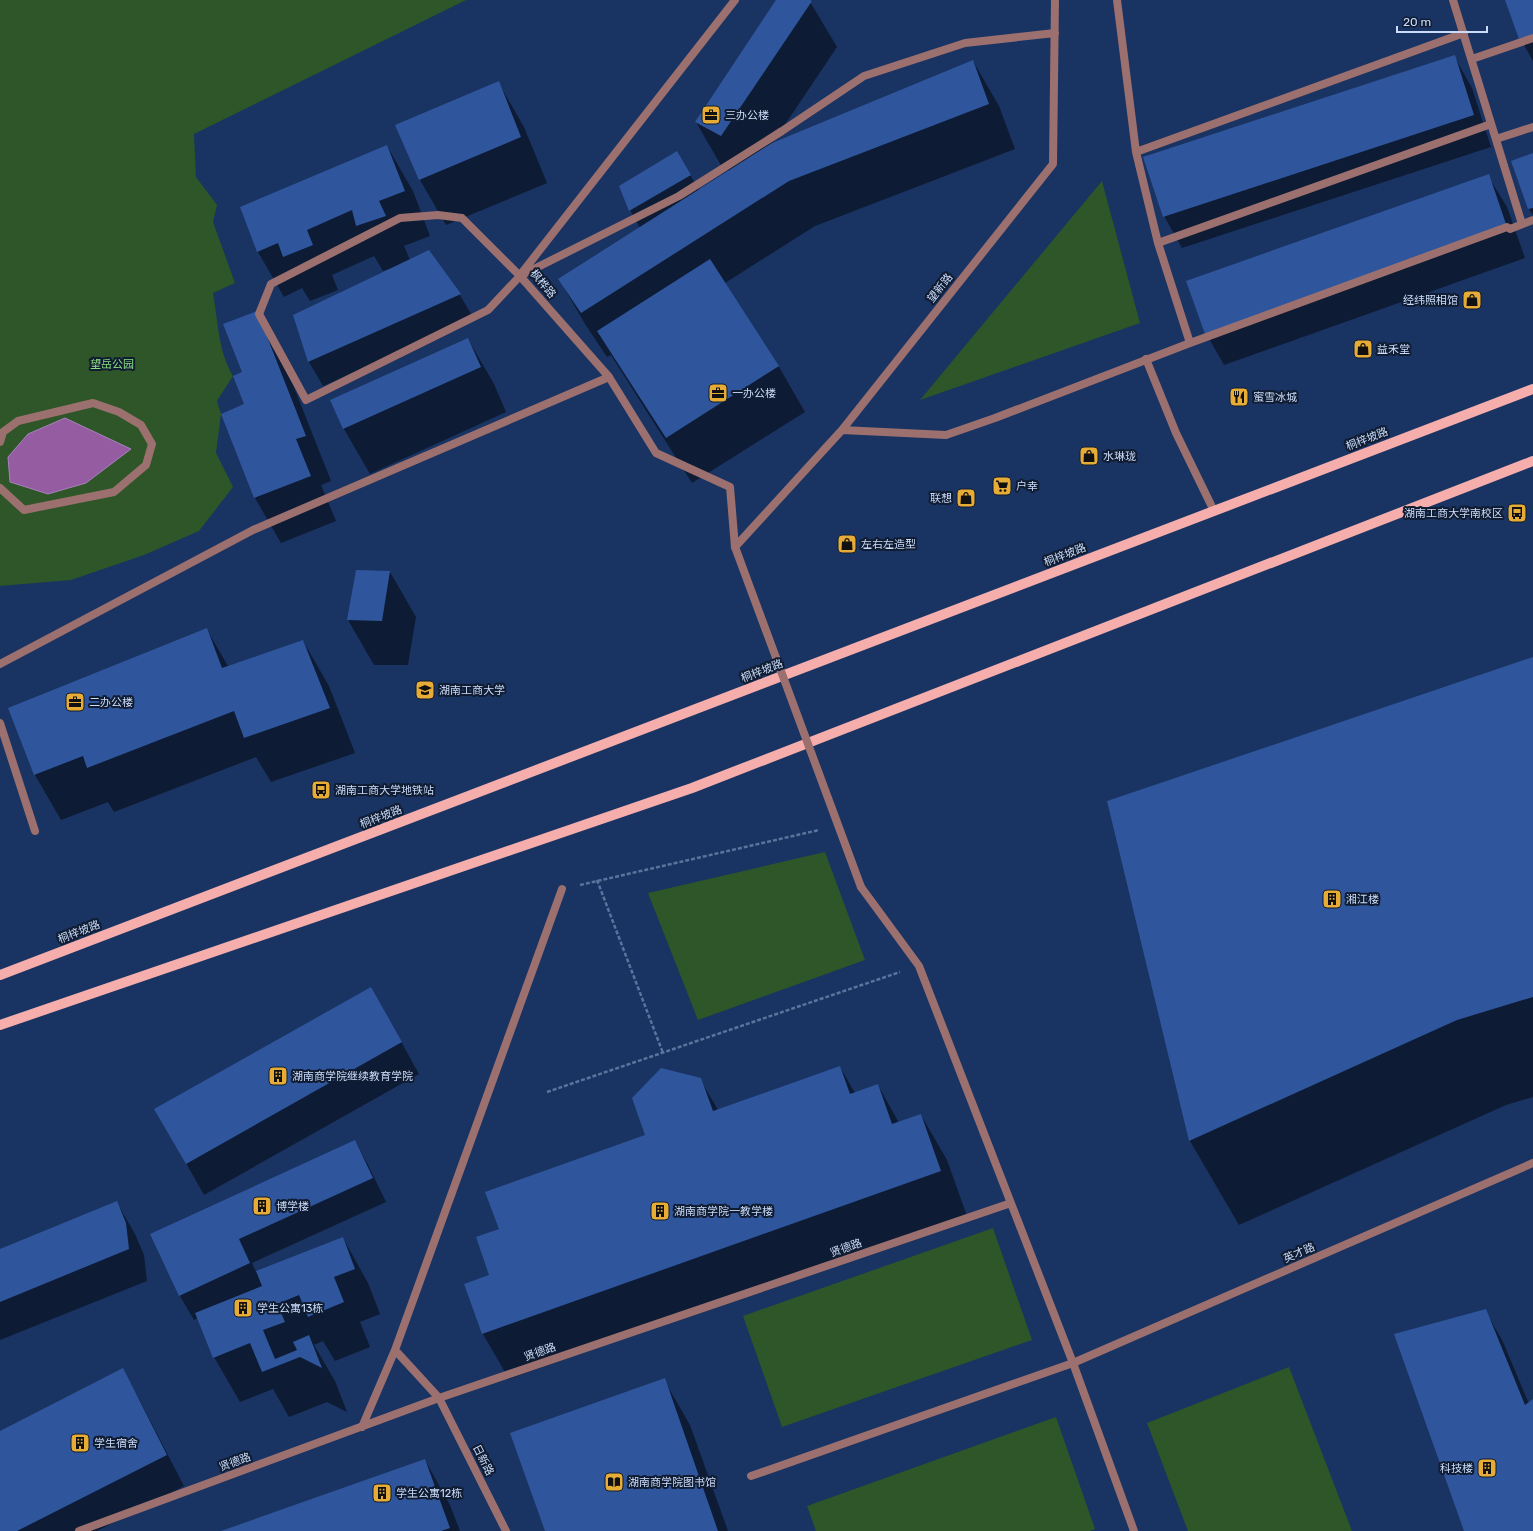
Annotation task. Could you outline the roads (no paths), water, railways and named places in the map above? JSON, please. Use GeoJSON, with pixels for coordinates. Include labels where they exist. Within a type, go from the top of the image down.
{"type":"FeatureCollection","features":[{"type":"Feature","properties":{"kind":"main road","name":"桐梓坡路"},"geometry":{"type":"LineString","coordinates":[[0,975],[1533,389]]}},
{"type":"Feature","properties":{"kind":"main road"},"geometry":{"type":"LineString","coordinates":[[0,1025],[692,788],[1533,461]]}},
{"type":"Feature","properties":{"kind":"street","name":"枫桦路"},"geometry":{"type":"LineString","coordinates":[[735,0],[520,276],[609,377],[656,453],[730,487],[735,548]]}},
{"type":"Feature","properties":{"kind":"street","name":"望新路"},"geometry":{"type":"LineString","coordinates":[[735,548],[842,430],[1053,164],[1055,0]]}},
{"type":"Feature","properties":{"kind":"street"},"geometry":{"type":"LineString","coordinates":[[1117,0],[1136,152],[1158,243],[1190,343]]}},
{"type":"Feature","properties":{"kind":"street"},"geometry":{"type":"LineString","coordinates":[[1453,0],[1522,224]]}},
{"type":"Feature","properties":{"kind":"street"},"geometry":{"type":"LineString","coordinates":[[520,276],[462,218],[438,215],[400,218],[271,284],[259,314],[306,400],[488,310],[520,276],[679,196],[782,131],[864,76],[966,43],[1055,33]]}},
{"type":"Feature","properties":{"kind":"street"},"geometry":{"type":"LineString","coordinates":[[1136,152],[1464,33]]}},
{"type":"Feature","properties":{"kind":"street"},"geometry":{"type":"LineString","coordinates":[[1472,59],[1533,38]]}},
{"type":"Feature","properties":{"kind":"street"},"geometry":{"type":"LineString","coordinates":[[1158,243],[1491,124]]}},
{"type":"Feature","properties":{"kind":"street"},"geometry":{"type":"LineString","coordinates":[[1496,139],[1533,127]]}},
{"type":"Feature","properties":{"kind":"street"},"geometry":{"type":"LineString","coordinates":[[842,430],[946,435],[1146,359],[1507,227],[1510,229],[1533,220]]}},
{"type":"Feature","properties":{"kind":"street"},"geometry":{"type":"LineString","coordinates":[[1146,359],[1176,433],[1214,511]]}},
{"type":"Feature","properties":{"kind":"street"},"geometry":{"type":"LineString","coordinates":[[0,664],[253,530],[609,377]]}},
{"type":"Feature","properties":{"kind":"street"},"geometry":{"type":"LineString","coordinates":[[0,442],[3,432],[18,421],[93,403],[119,412],[141,425],[152,444],[146,465],[114,492],[24,510],[0,488]]}},
{"type":"Feature","properties":{"kind":"street"},"geometry":{"type":"LineString","coordinates":[[735,548],[861,886],[918,966],[1073,1363],[1134,1531]]}},
{"type":"Feature","properties":{"kind":"street"},"geometry":{"type":"LineString","coordinates":[[0,723],[35,830]]}},
{"type":"Feature","properties":{"kind":"street"},"geometry":{"type":"LineString","coordinates":[[362,1427],[394,1350],[562,889]]}},
{"type":"Feature","properties":{"kind":"street","name":"英才路"},"geometry":{"type":"LineString","coordinates":[[751,1476],[1073,1363],[1533,1163]]}},
{"type":"Feature","properties":{"kind":"street","name":"贤德路"},"geometry":{"type":"LineString","coordinates":[[79,1531],[440,1398],[1011,1203]]}},
{"type":"Feature","properties":{"kind":"street","name":"日新路"},"geometry":{"type":"LineString","coordinates":[[394,1350],[440,1398],[506,1531]]}},
{"type":"Feature","properties":{"kind":"place","name":"三办公楼"},"geometry":{"type":"Point","coordinates":[711,115]}},
{"type":"Feature","properties":{"kind":"place","name":"经纬照相馆"},"geometry":{"type":"Point","coordinates":[1472,300]}},
{"type":"Feature","properties":{"kind":"place","name":"益禾堂"},"geometry":{"type":"Point","coordinates":[1363,349]}},
{"type":"Feature","properties":{"kind":"place","name":"一办公楼"},"geometry":{"type":"Point","coordinates":[718,393]}},
{"type":"Feature","properties":{"kind":"place","name":"蜜雪冰城"},"geometry":{"type":"Point","coordinates":[1239,397]}},
{"type":"Feature","properties":{"kind":"place","name":"水琳珑"},"geometry":{"type":"Point","coordinates":[1089,456]}},
{"type":"Feature","properties":{"kind":"place","name":"户幸"},"geometry":{"type":"Point","coordinates":[1002,486]}},
{"type":"Feature","properties":{"kind":"place","name":"联想"},"geometry":{"type":"Point","coordinates":[966,498]}},
{"type":"Feature","properties":{"kind":"place","name":"湖南工商大学南校区"},"geometry":{"type":"Point","coordinates":[1517,513]}},
{"type":"Feature","properties":{"kind":"place","name":"左右左造型"},"geometry":{"type":"Point","coordinates":[847,544]}},
{"type":"Feature","properties":{"kind":"place","name":"湖南工商大学"},"geometry":{"type":"Point","coordinates":[425,690]}},
{"type":"Feature","properties":{"kind":"place","name":"二办公楼"},"geometry":{"type":"Point","coordinates":[75,702]}},
{"type":"Feature","properties":{"kind":"place","name":"湖南工商大学地铁站"},"geometry":{"type":"Point","coordinates":[321,790]}},
{"type":"Feature","properties":{"kind":"place","name":"湘江楼"},"geometry":{"type":"Point","coordinates":[1332,899]}},
{"type":"Feature","properties":{"kind":"place","name":"湖南商学院继续教育学院"},"geometry":{"type":"Point","coordinates":[278,1076]}},
{"type":"Feature","properties":{"kind":"place","name":"博学楼"},"geometry":{"type":"Point","coordinates":[262,1206]}},
{"type":"Feature","properties":{"kind":"place","name":"湖南商学院一教学楼"},"geometry":{"type":"Point","coordinates":[660,1211]}},
{"type":"Feature","properties":{"kind":"place","name":"学生公寓13栋"},"geometry":{"type":"Point","coordinates":[243,1308]}},
{"type":"Feature","properties":{"kind":"place","name":"学生宿舍"},"geometry":{"type":"Point","coordinates":[80,1443]}},
{"type":"Feature","properties":{"kind":"place","name":"科技楼"},"geometry":{"type":"Point","coordinates":[1487,1468]}},
{"type":"Feature","properties":{"kind":"place","name":"湖南商学院图书馆"},"geometry":{"type":"Point","coordinates":[614,1482]}},
{"type":"Feature","properties":{"kind":"place","name":"学生公寓12栋"},"geometry":{"type":"Point","coordinates":[382,1493]}},
{"type":"Feature","properties":{"kind":"park label","name":"望岳公园"},"geometry":{"type":"Point","coordinates":[112,364]}}]}
